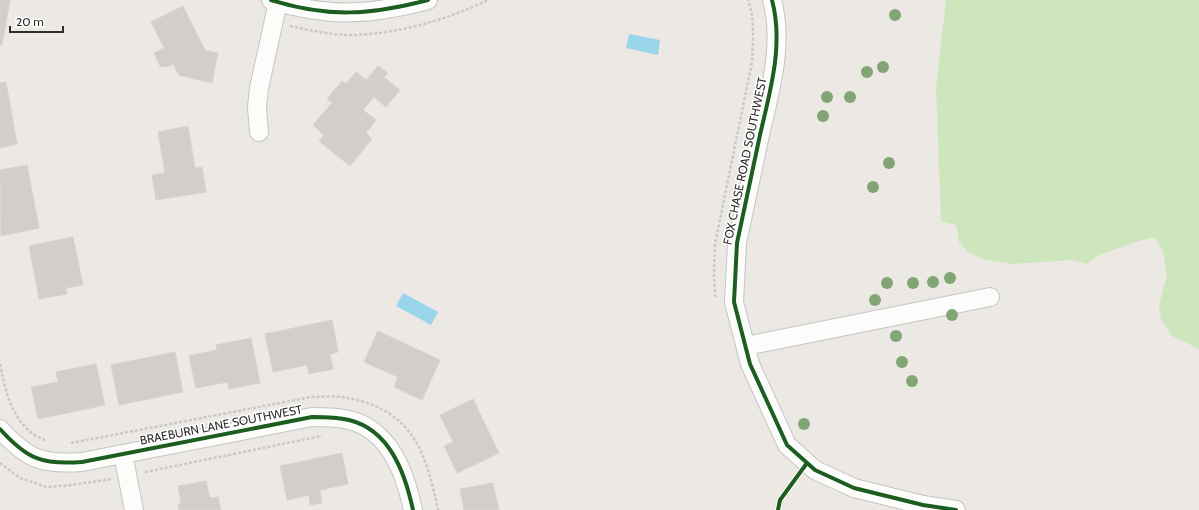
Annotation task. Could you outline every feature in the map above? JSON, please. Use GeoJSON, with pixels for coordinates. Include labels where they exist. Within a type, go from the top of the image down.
{"type":"FeatureCollection","features":[{"type":"Feature","properties":{"kind":"street"},"geometry":{"type":"LineString","coordinates":[[259,132],[257,106],[259,88],[275,1],[316,10],[346,13],[379,11],[428,0]]}},
{"type":"Feature","properties":{"kind":"street","name":"FOX CHASE ROAD SOUTHWEST"},"geometry":{"type":"LineString","coordinates":[[772,0],[776,20],[776,50],[772,79],[737,243],[735,269],[734,302],[750,364],[787,445],[815,470],[854,488],[923,505],[956,510]]}},
{"type":"Feature","properties":{"kind":"street"},"geometry":{"type":"LineString","coordinates":[[746,346],[990,296]]}},
{"type":"Feature","properties":{"kind":"street","name":"BRAEBURN LANE SOUTHWEST"},"geometry":{"type":"LineString","coordinates":[[0,429],[20,449],[35,458],[50,462],[82,462],[312,417],[350,420],[366,426],[386,444],[397,459],[409,491],[413,510]]}},
{"type":"Feature","properties":{"kind":"street"},"geometry":{"type":"LineString","coordinates":[[123,454],[134,510]]}},
{"type":"Feature","properties":{"kind":"path"},"geometry":{"type":"LineString","coordinates":[[715,300],[715,244],[752,62],[751,7],[748,0]]}},
{"type":"Feature","properties":{"kind":"path"},"geometry":{"type":"LineString","coordinates":[[0,364],[5,390],[14,412],[29,431],[48,442]]}},
{"type":"Feature","properties":{"kind":"path"},"geometry":{"type":"LineString","coordinates":[[150,471],[327,436]]}},
{"type":"Feature","properties":{"kind":"path"},"geometry":{"type":"LineString","coordinates":[[65,444],[99,438]]}},
{"type":"Feature","properties":{"kind":"green space"},"geometry":{"type":"Polygon","coordinates":[[[946,0],[1199,0],[1199,349],[1172,336],[1161,320],[1159,305],[1167,275],[1163,251],[1154,237],[1099,255],[1087,264],[1072,260],[1011,264],[982,259],[968,252],[959,242],[956,225],[941,221],[936,87],[946,0]]]}},
{"type":"Feature","properties":{"kind":"water"},"geometry":{"type":"Polygon","coordinates":[[[629,34],[660,40],[658,55],[626,48],[629,34]]]}},
{"type":"Feature","properties":{"kind":"water"},"geometry":{"type":"Polygon","coordinates":[[[403,293],[438,312],[431,325],[396,306],[403,293]]]}},
{"type":"Feature","properties":{"kind":"building"},"geometry":{"type":"Polygon","coordinates":[[[0,0],[10,0],[2,45],[0,45],[0,0]]]}},
{"type":"Feature","properties":{"kind":"building"},"geometry":{"type":"Polygon","coordinates":[[[183,6],[205,50],[218,53],[212,83],[179,75],[173,64],[166,67],[160,66],[154,53],[164,48],[151,22],[183,6]]]}},
{"type":"Feature","properties":{"kind":"building"},"geometry":{"type":"Polygon","coordinates":[[[378,66],[388,73],[384,77],[400,90],[386,107],[374,97],[363,110],[376,120],[366,133],[372,139],[350,166],[319,141],[324,135],[313,125],[332,103],[327,99],[342,81],[346,84],[356,72],[366,80],[378,66]]]}},
{"type":"Feature","properties":{"kind":"building"},"geometry":{"type":"Polygon","coordinates":[[[6,82],[17,144],[0,148],[0,83],[6,82]]]}},
{"type":"Feature","properties":{"kind":"building"},"geometry":{"type":"Polygon","coordinates":[[[188,126],[195,168],[202,167],[206,192],[156,200],[152,175],[165,173],[158,132],[188,126]]]}},
{"type":"Feature","properties":{"kind":"building"},"geometry":{"type":"Polygon","coordinates":[[[27,165],[39,228],[1,236],[0,170],[27,165]]]}},
{"type":"Feature","properties":{"kind":"building"},"geometry":{"type":"Polygon","coordinates":[[[73,237],[83,285],[66,288],[67,294],[39,299],[29,246],[73,237]]]}},
{"type":"Feature","properties":{"kind":"building"},"geometry":{"type":"Polygon","coordinates":[[[332,320],[338,352],[330,354],[333,369],[309,374],[307,365],[273,372],[265,334],[332,320]]]}},
{"type":"Feature","properties":{"kind":"building"},"geometry":{"type":"Polygon","coordinates":[[[378,331],[440,360],[422,400],[394,387],[398,377],[364,362],[378,331]]]}},
{"type":"Feature","properties":{"kind":"building"},"geometry":{"type":"Polygon","coordinates":[[[251,338],[260,383],[229,389],[228,382],[196,388],[189,356],[217,350],[216,345],[251,338]]]}},
{"type":"Feature","properties":{"kind":"building"},"geometry":{"type":"Polygon","coordinates":[[[175,352],[183,392],[119,405],[111,365],[175,352]]]}},
{"type":"Feature","properties":{"kind":"building"},"geometry":{"type":"Polygon","coordinates":[[[96,364],[105,405],[38,419],[31,387],[58,382],[56,372],[96,364]]]}},
{"type":"Feature","properties":{"kind":"building"},"geometry":{"type":"Polygon","coordinates":[[[473,399],[499,453],[457,473],[444,446],[453,442],[440,415],[473,399]]]}},
{"type":"Feature","properties":{"kind":"building"},"geometry":{"type":"Polygon","coordinates":[[[342,453],[348,484],[320,490],[322,503],[310,505],[309,495],[287,500],[280,466],[342,453]]]}},
{"type":"Feature","properties":{"kind":"building"},"geometry":{"type":"Polygon","coordinates":[[[206,481],[210,498],[218,497],[221,510],[179,510],[178,504],[181,504],[178,486],[206,481]]]}},
{"type":"Feature","properties":{"kind":"building"},"geometry":{"type":"Polygon","coordinates":[[[493,483],[499,510],[464,510],[460,489],[493,483]]]}},
{"type":"Feature","properties":{"kind":"cycle path"},"geometry":{"type":"LineString","coordinates":[[271,0],[292,6],[331,12],[387,9],[428,0]]}},
{"type":"Feature","properties":{"kind":"cycle path"},"geometry":{"type":"LineString","coordinates":[[772,0],[777,34],[774,68],[737,243],[734,302],[750,364],[787,445],[815,470],[854,488],[923,505],[956,510]]}},
{"type":"Feature","properties":{"kind":"cycle path"},"geometry":{"type":"LineString","coordinates":[[0,429],[19,447],[36,458],[46,461],[68,463],[82,462],[312,417],[344,419],[363,425],[375,433],[385,443],[400,468],[410,496],[413,510]]}},
{"type":"Feature","properties":{"kind":"cycle path"},"geometry":{"type":"LineString","coordinates":[[778,510],[780,500],[807,463]]}}]}
